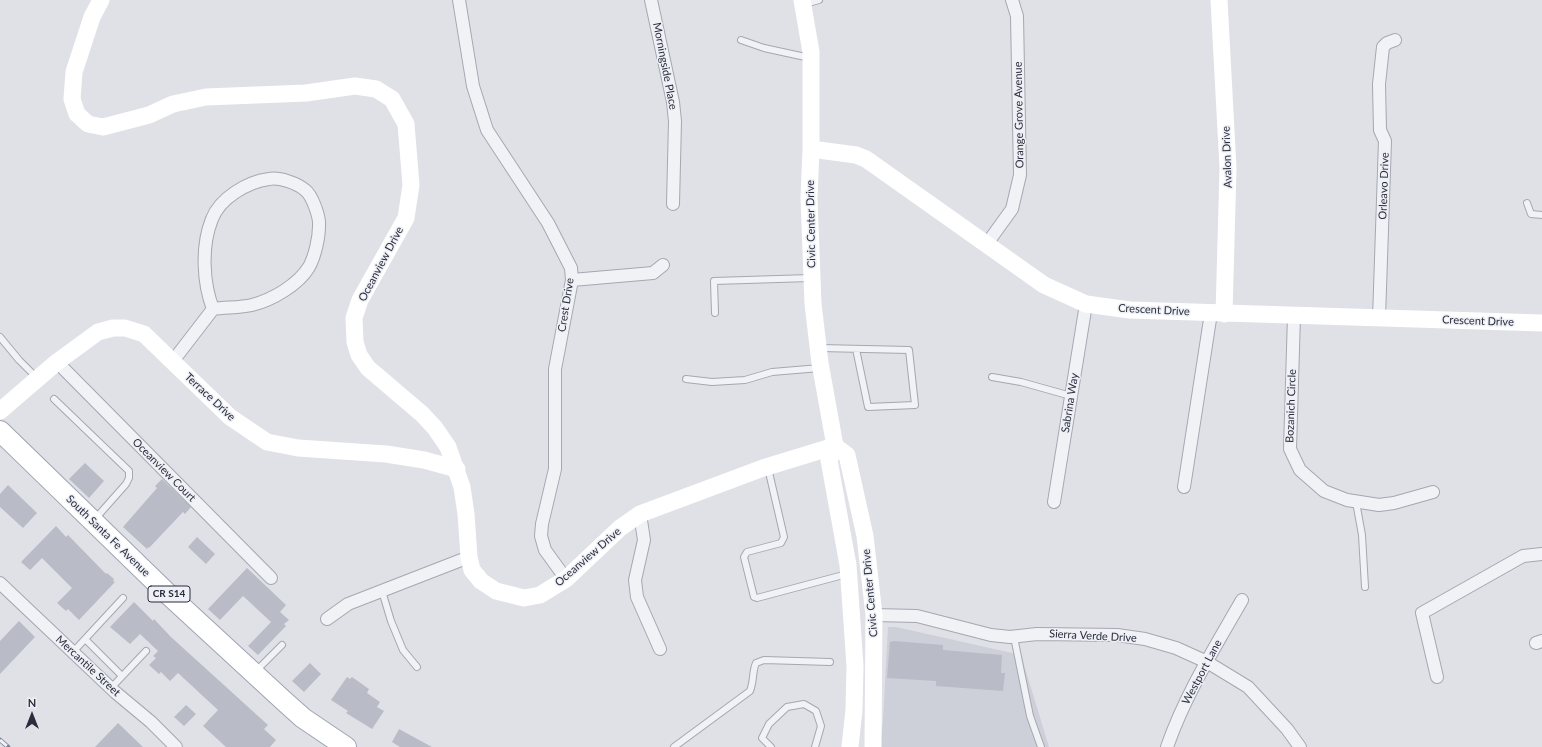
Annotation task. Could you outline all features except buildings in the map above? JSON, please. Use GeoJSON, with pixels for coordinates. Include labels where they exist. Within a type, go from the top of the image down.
{"type":"FeatureCollection","features":[{"type":"Feature","properties":{"kind":"main road","name":"South Santa Fe Avenue"},"geometry":{"type":"LineString","coordinates":[[0,431],[170,596],[303,718],[346,747]]}},
{"type":"Feature","properties":{"kind":"main road","name":"South Santa Fe Avenue"},"geometry":{"type":"LineString","coordinates":[[0,448],[270,704],[307,734],[326,747]]}},
{"type":"Feature","properties":{"kind":"street","name":"Oceanview Drive"},"geometry":{"type":"LineString","coordinates":[[100,0],[92,18],[74,72],[72,99],[77,114],[88,124],[103,127],[149,115],[173,104],[206,97],[306,93],[355,86],[376,89],[392,99],[406,124],[411,185],[406,218],[360,300],[354,318],[355,342],[359,355],[368,368],[422,414],[435,428],[448,447],[462,486],[466,514],[469,557],[472,570],[481,581],[496,591],[524,598],[540,595],[566,579],[620,528],[640,514],[768,467],[835,446]]}},
{"type":"Feature","properties":{"kind":"street","name":"Crest Drive"},"geometry":{"type":"LineString","coordinates":[[460,0],[473,86],[487,130],[548,223],[571,268],[572,280],[555,369],[555,469],[542,524],[541,536],[545,550],[566,579]]}},
{"type":"Feature","properties":{"kind":"street","name":"Morningside Place"},"geometry":{"type":"LineString","coordinates":[[651,0],[673,102],[673,204]]}},
{"type":"Feature","properties":{"kind":"street","name":"Orange Grove Avenue"},"geometry":{"type":"LineString","coordinates":[[986,245],[1012,209],[1020,175],[1017,16],[1012,0]]}},
{"type":"Feature","properties":{"kind":"street","name":"Avalon Drive"},"geometry":{"type":"LineString","coordinates":[[1218,313],[1228,168],[1219,0]]}},
{"type":"Feature","properties":{"kind":"street","name":"Civic Center Drive"},"geometry":{"type":"LineString","coordinates":[[808,1],[811,59],[811,149],[809,198],[813,304],[821,368],[835,446],[829,460],[848,569],[855,666],[854,710],[850,747]]}},
{"type":"Feature","properties":{"kind":"street","name":"Orleavo Drive"},"geometry":{"type":"LineString","coordinates":[[1379,318],[1385,141],[1380,130],[1379,84],[1382,47],[1386,43],[1396,40]]}},
{"type":"Feature","properties":{"kind":"street","name":"Crescent Drive"},"geometry":{"type":"LineString","coordinates":[[811,149],[856,154],[866,159],[1044,285],[1086,304],[1130,310],[1294,316],[1542,322]]}},
{"type":"Feature","properties":{"kind":"street"},"geometry":{"type":"LineString","coordinates":[[173,361],[213,309],[252,305],[276,296],[294,284],[309,267],[319,233],[320,219],[307,191],[292,182],[270,178],[254,183],[238,191],[221,205],[212,219],[207,239],[206,282],[208,295],[213,309]]}},
{"type":"Feature","properties":{"kind":"street"},"geometry":{"type":"LineString","coordinates":[[572,280],[653,273],[663,265]]}},
{"type":"Feature","properties":{"kind":"street","name":"Sabrina Way"},"geometry":{"type":"LineString","coordinates":[[1054,502],[1086,304]]}},
{"type":"Feature","properties":{"kind":"street"},"geometry":{"type":"LineString","coordinates":[[1184,486],[1218,313]]}},
{"type":"Feature","properties":{"kind":"street","name":"Bozanich Circle"},"geometry":{"type":"LineString","coordinates":[[1294,316],[1290,449],[1300,470],[1324,491],[1356,502],[1379,505],[1394,503],[1433,492]]}},
{"type":"Feature","properties":{"kind":"street","name":"Terrace Drive"},"geometry":{"type":"LineString","coordinates":[[0,411],[37,378],[98,332],[114,328],[125,328],[144,334],[230,417],[267,442],[298,448],[386,454],[424,460],[457,469]]}},
{"type":"Feature","properties":{"kind":"street","name":"Oceanview Court"},"geometry":{"type":"LineString","coordinates":[[57,362],[271,578]]}},
{"type":"Feature","properties":{"kind":"street","name":"Civic Center Drive"},"geometry":{"type":"LineString","coordinates":[[835,446],[847,454],[865,536],[874,614],[873,747]]}},
{"type":"Feature","properties":{"kind":"street"},"geometry":{"type":"LineString","coordinates":[[640,514],[644,540],[634,580],[638,597],[660,649]]}},
{"type":"Feature","properties":{"kind":"street"},"geometry":{"type":"LineString","coordinates":[[1436,676],[1422,613],[1523,556],[1542,554]]}},
{"type":"Feature","properties":{"kind":"street"},"geometry":{"type":"LineString","coordinates":[[328,620],[348,604],[469,557]]}},
{"type":"Feature","properties":{"kind":"street"},"geometry":{"type":"LineString","coordinates":[[848,569],[856,579],[858,602],[862,608],[874,614]]}},
{"type":"Feature","properties":{"kind":"street","name":"Mercantile Street"},"geometry":{"type":"LineString","coordinates":[[0,583],[111,688],[151,722],[176,747]]}},
{"type":"Feature","properties":{"kind":"street","name":"Westport Lane"},"geometry":{"type":"LineString","coordinates":[[1167,747],[1174,728],[1207,662],[1242,600]]}},
{"type":"Feature","properties":{"kind":"street","name":"Sierra Verde Drive"},"geometry":{"type":"LineString","coordinates":[[874,614],[917,616],[991,635],[1014,637],[1037,634],[1132,636],[1176,648],[1207,662],[1248,687],[1287,729],[1300,747]]}},
{"type":"Feature","properties":{"kind":"lane"},"geometry":{"type":"LineString","coordinates":[[741,40],[764,48],[811,59]]}},
{"type":"Feature","properties":{"kind":"lane"},"geometry":{"type":"LineString","coordinates":[[1527,203],[1532,214],[1542,215]]}},
{"type":"Feature","properties":{"kind":"lane"},"geometry":{"type":"LineString","coordinates":[[714,313],[714,281],[812,278]]}},
{"type":"Feature","properties":{"kind":"lane"},"geometry":{"type":"LineString","coordinates":[[0,337],[19,360],[37,378]]}},
{"type":"Feature","properties":{"kind":"lane"},"geometry":{"type":"LineString","coordinates":[[818,348],[910,350],[915,405],[868,407],[856,349]]}},
{"type":"Feature","properties":{"kind":"lane"},"geometry":{"type":"LineString","coordinates":[[686,379],[712,382],[745,380],[772,372],[821,368]]}},
{"type":"Feature","properties":{"kind":"lane"},"geometry":{"type":"LineString","coordinates":[[992,377],[1021,382],[1071,396]]}},
{"type":"Feature","properties":{"kind":"lane"},"geometry":{"type":"LineString","coordinates":[[54,399],[129,471],[129,478],[126,484],[93,521]]}},
{"type":"Feature","properties":{"kind":"lane"},"geometry":{"type":"LineString","coordinates":[[768,467],[784,537],[781,543],[747,552],[745,554],[744,557],[754,596],[757,598],[848,569]]}},
{"type":"Feature","properties":{"kind":"lane"},"geometry":{"type":"LineString","coordinates":[[1356,502],[1362,535],[1365,588]]}},
{"type":"Feature","properties":{"kind":"lane"},"geometry":{"type":"LineString","coordinates":[[382,591],[391,621],[403,650],[417,667]]}},
{"type":"Feature","properties":{"kind":"lane"},"geometry":{"type":"LineString","coordinates":[[73,652],[123,598]]}},
{"type":"Feature","properties":{"kind":"lane"},"geometry":{"type":"LineString","coordinates":[[1014,637],[1030,716],[1041,747]]}},
{"type":"Feature","properties":{"kind":"lane"},"geometry":{"type":"LineString","coordinates":[[85,639],[122,676]]}},
{"type":"Feature","properties":{"kind":"lane"},"geometry":{"type":"LineString","coordinates":[[254,673],[282,645]]}},
{"type":"Feature","properties":{"kind":"lane"},"geometry":{"type":"LineString","coordinates":[[111,688],[146,651]]}},
{"type":"Feature","properties":{"kind":"lane"},"geometry":{"type":"LineString","coordinates":[[674,747],[750,691],[753,684],[756,662],[764,660],[830,662]]}},
{"type":"Feature","properties":{"kind":"lane"},"geometry":{"type":"LineString","coordinates":[[771,747],[762,738],[769,724],[787,707],[804,704],[816,710],[821,726],[815,747]]}},
{"type":"Feature","properties":{"kind":"shaded area"},"geometry":{"type":"Polygon","coordinates":[[[888,627],[896,627],[1021,655],[1049,747],[880,747],[888,627]]]}},
{"type":"Feature","properties":{"kind":"railway"},"geometry":{"type":"LineString","coordinates":[[0,740],[8,747]]}}]}
